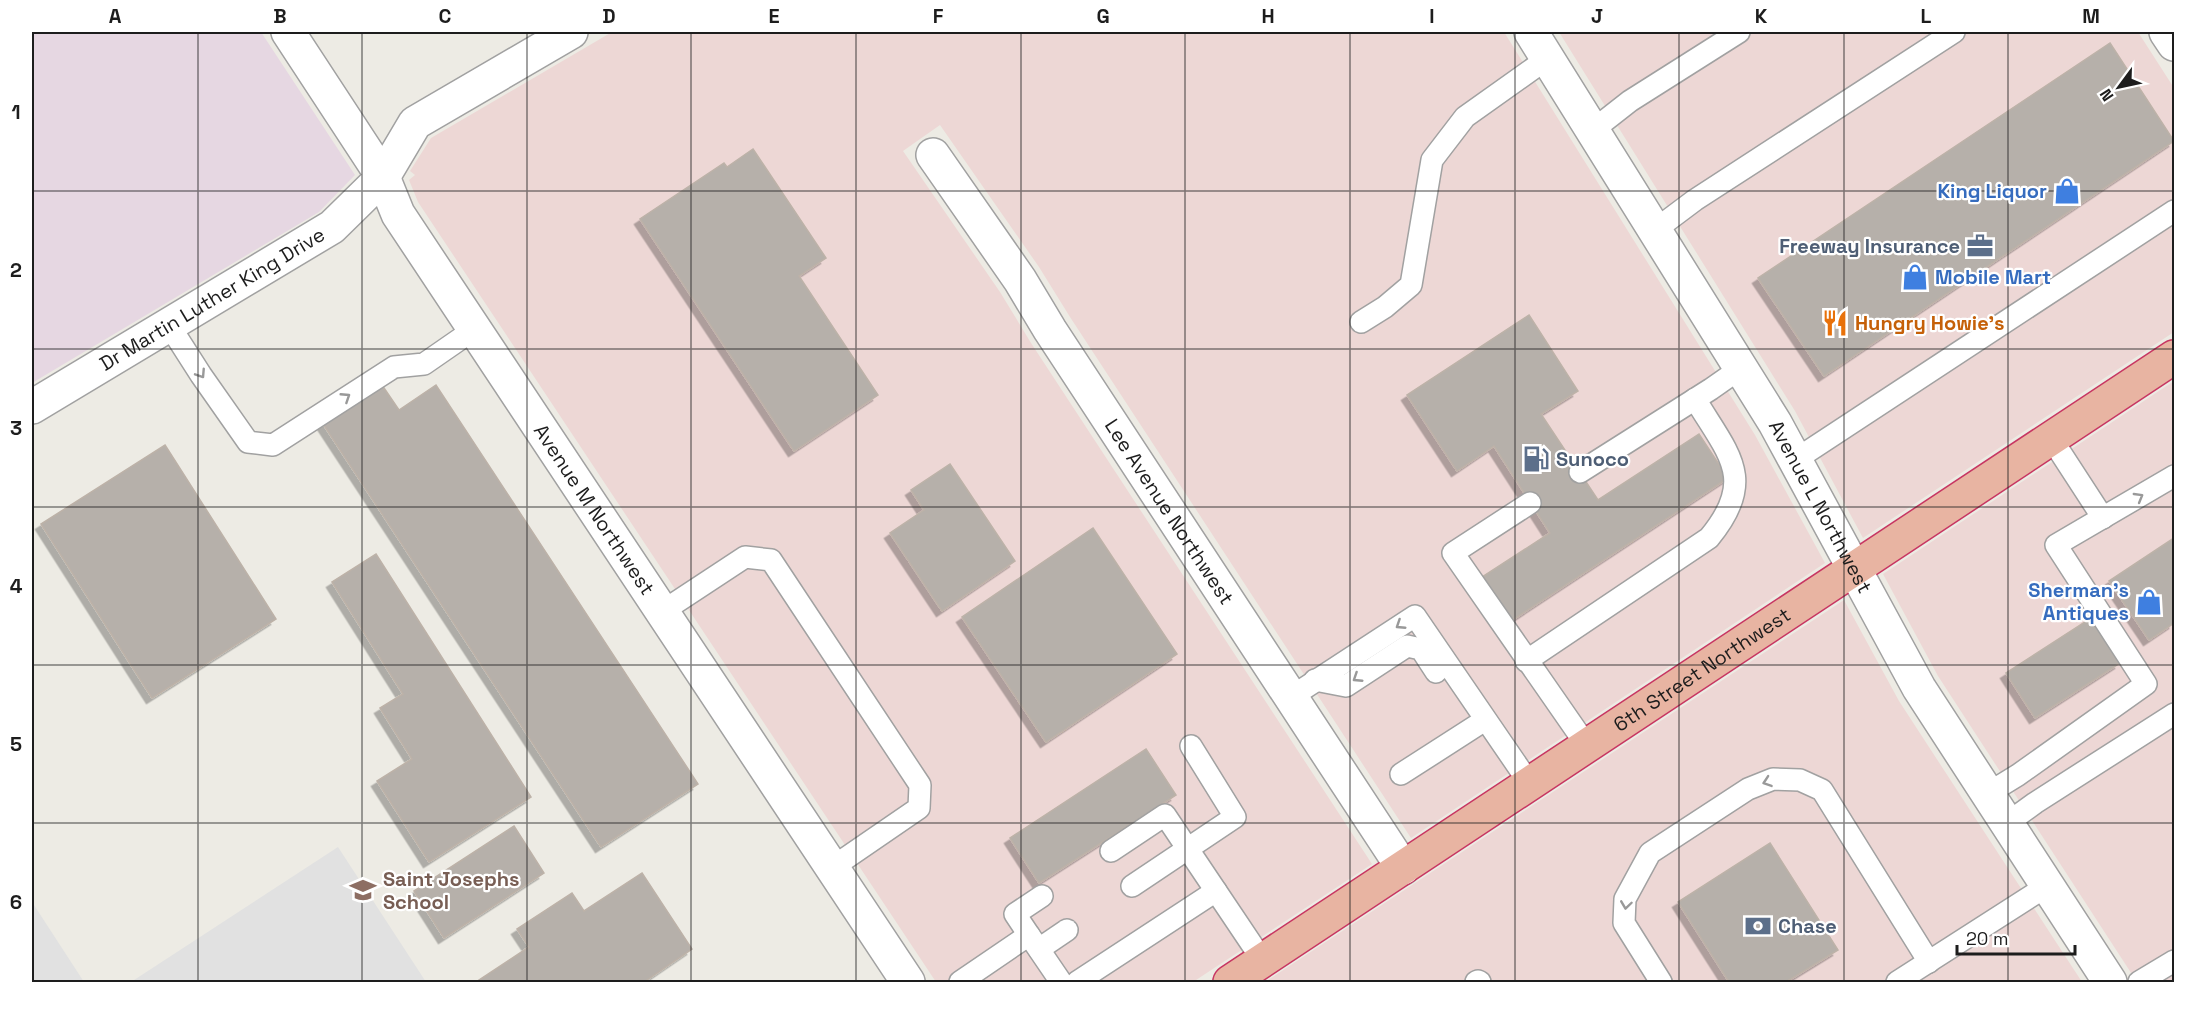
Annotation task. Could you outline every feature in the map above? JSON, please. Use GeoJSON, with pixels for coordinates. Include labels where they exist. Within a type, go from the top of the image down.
{"type":"FeatureCollection","features":[{"type":"Feature","properties":{"kind":"highway","name":"6th Street Northwest"},"geometry":{"type":"LineString","coordinates":[[1230,982],[2175,357]]}},
{"type":"Feature","properties":{"kind":"street","name":"Avenue M Northwest"},"geometry":{"type":"LineString","coordinates":[[288,32],[383,177],[398,214],[476,328],[908,982]]}},
{"type":"Feature","properties":{"kind":"street"},"geometry":{"type":"LineString","coordinates":[[383,177],[415,123],[571,32]]}},
{"type":"Feature","properties":{"kind":"street"},"geometry":{"type":"LineString","coordinates":[[2166,32],[2175,44]]}},
{"type":"Feature","properties":{"kind":"street","name":"Avenue L Northwest"},"geometry":{"type":"LineString","coordinates":[[1540,45],[1741,368],[1795,460],[1919,688],[2109,982]]}},
{"type":"Feature","properties":{"kind":"street","name":"Lee Avenue Northwest"},"geometry":{"type":"LineString","coordinates":[[933,155],[1020,280],[1050,330],[1303,688],[1403,868]]}},
{"type":"Feature","properties":{"kind":"street","name":"Dr Martin Luther King Drive"},"geometry":{"type":"LineString","coordinates":[[32,407],[332,227],[383,177]]}},
{"type":"Feature","properties":{"kind":"lane"},"geometry":{"type":"LineString","coordinates":[[1593,130],[1630,101],[1739,32]]}},
{"type":"Feature","properties":{"kind":"lane"},"geometry":{"type":"LineString","coordinates":[[1655,230],[1695,200],[1954,32]]}},
{"type":"Feature","properties":{"kind":"lane"},"geometry":{"type":"LineString","coordinates":[[1361,322],[1385,307],[1411,285],[1432,160],[1465,117],[1540,45]]}},
{"type":"Feature","properties":{"kind":"lane"},"geometry":{"type":"LineString","coordinates":[[1795,460],[2175,212]]}},
{"type":"Feature","properties":{"kind":"lane"},"geometry":{"type":"LineString","coordinates":[[169,325],[248,442],[273,445],[394,367],[424,364],[476,328]]}},
{"type":"Feature","properties":{"kind":"lane"},"geometry":{"type":"LineString","coordinates":[[1580,472],[1741,368]]}},
{"type":"Feature","properties":{"kind":"lane"},"geometry":{"type":"LineString","coordinates":[[1526,661],[1709,538],[1723,521],[1732,502],[1736,479],[1732,461],[1695,399]]}},
{"type":"Feature","properties":{"kind":"lane"},"geometry":{"type":"LineString","coordinates":[[2051,438],[2103,518]]}},
{"type":"Feature","properties":{"kind":"lane"},"geometry":{"type":"LineString","coordinates":[[1987,794],[2018,775],[2146,684],[2056,545],[2175,476]]}},
{"type":"Feature","properties":{"kind":"lane"},"geometry":{"type":"LineString","coordinates":[[1530,503],[1453,554],[1587,746]]}},
{"type":"Feature","properties":{"kind":"lane"},"geometry":{"type":"LineString","coordinates":[[663,611],[745,557],[771,560],[797,599],[920,785],[919,808],[833,867]]}},
{"type":"Feature","properties":{"kind":"lane"},"geometry":{"type":"LineString","coordinates":[[1303,688],[1415,616],[1530,784]]}},
{"type":"Feature","properties":{"kind":"lane"},"geometry":{"type":"LineString","coordinates":[[1303,688],[1346,686],[1407,646],[1420,649],[1459,706],[1483,716]]}},
{"type":"Feature","properties":{"kind":"lane"},"geometry":{"type":"LineString","coordinates":[[2006,824],[2175,714]]}},
{"type":"Feature","properties":{"kind":"lane"},"geometry":{"type":"LineString","coordinates":[[1401,774],[1483,716]]}},
{"type":"Feature","properties":{"kind":"lane"},"geometry":{"type":"LineString","coordinates":[[1132,886],[1235,817],[1191,746]]}},
{"type":"Feature","properties":{"kind":"lane"},"geometry":{"type":"LineString","coordinates":[[1661,982],[1624,923],[1625,899],[1650,853],[1748,789],[1773,779],[1800,780],[1822,790],[1929,962]]}},
{"type":"Feature","properties":{"kind":"lane"},"geometry":{"type":"LineString","coordinates":[[1112,851],[1165,815],[1263,961]]}},
{"type":"Feature","properties":{"kind":"lane"},"geometry":{"type":"LineString","coordinates":[[1897,982],[2047,886]]}},
{"type":"Feature","properties":{"kind":"lane"},"geometry":{"type":"LineString","coordinates":[[1077,982],[1216,891]]}},
{"type":"Feature","properties":{"kind":"lane"},"geometry":{"type":"LineString","coordinates":[[1042,896],[1014,914],[1061,982]]}},
{"type":"Feature","properties":{"kind":"lane"},"geometry":{"type":"LineString","coordinates":[[960,982],[1034,942],[1066,930]]}},
{"type":"Feature","properties":{"kind":"lane"},"geometry":{"type":"LineString","coordinates":[[2139,982],[2175,960]]}},
{"type":"Feature","properties":{"kind":"shaded area"},"geometry":{"type":"Polygon","coordinates":[[[32,32],[261,32],[355,175],[319,212],[32,383],[32,32]]]}},
{"type":"Feature","properties":{"kind":"shaded area"},"geometry":{"type":"Polygon","coordinates":[[[612,32],[1504,32],[1755,435],[1825,563],[1411,838],[1039,267],[940,125],[903,151],[1000,292],[1031,343],[1372,864],[1193,982],[936,982],[418,202],[409,180],[415,175],[410,171],[431,138],[612,32]]]}},
{"type":"Feature","properties":{"kind":"shaded area"},"geometry":{"type":"Polygon","coordinates":[[[1559,32],[2138,32],[2174,88],[2174,332],[1863,538],[1795,411],[1559,32]]]}},
{"type":"Feature","properties":{"kind":"shaded area"},"geometry":{"type":"Polygon","coordinates":[[[2174,381],[2174,982],[2137,982],[1938,676],[1883,574],[2174,381]]]}},
{"type":"Feature","properties":{"kind":"shaded area"},"geometry":{"type":"Polygon","coordinates":[[[1844,600],[1899,701],[2082,982],[1265,982],[1844,600]]]}},
{"type":"Feature","properties":{"kind":"shaded area"},"geometry":{"type":"Polygon","coordinates":[[[338,847],[426,982],[131,982],[338,847]]]}},
{"type":"Feature","properties":{"kind":"shaded area"},"geometry":{"type":"Polygon","coordinates":[[[32,902],[84,982],[32,982],[32,902]]]}},
{"type":"Feature","properties":{"kind":"building"},"geometry":{"type":"Polygon","coordinates":[[[2110,43],[2174,141],[1824,376],[1758,278],[2110,43]]]}},
{"type":"Feature","properties":{"kind":"building"},"geometry":{"type":"Polygon","coordinates":[[[753,149],[826,258],[799,276],[878,395],[794,451],[640,219],[724,163],[727,167],[753,149]]]}},
{"type":"Feature","properties":{"kind":"building","name":"Sunoco"},"geometry":{"type":"Polygon","coordinates":[[[1529,315],[1578,391],[1541,414],[1598,500],[1699,434],[1728,478],[1508,623],[1479,579],[1550,533],[1494,446],[1457,471],[1407,395],[1529,315]]]}},
{"type":"Feature","properties":{"kind":"building"},"geometry":{"type":"Polygon","coordinates":[[[382,385],[399,410],[436,385],[698,784],[601,847],[323,424],[382,385]]]}},
{"type":"Feature","properties":{"kind":"building"},"geometry":{"type":"Polygon","coordinates":[[[165,445],[276,619],[152,698],[41,524],[165,445]]]}},
{"type":"Feature","properties":{"kind":"building"},"geometry":{"type":"Polygon","coordinates":[[[950,464],[1015,561],[942,611],[890,533],[924,510],[911,490],[950,464]]]}},
{"type":"Feature","properties":{"kind":"building"},"geometry":{"type":"Polygon","coordinates":[[[1093,528],[1177,654],[1046,742],[962,617],[1093,528]]]}},
{"type":"Feature","properties":{"kind":"building","name":"Sherman’s Antiques"},"geometry":{"type":"Polygon","coordinates":[[[2174,538],[2174,623],[2149,640],[2109,581],[2174,538]]]}},
{"type":"Feature","properties":{"kind":"building"},"geometry":{"type":"Polygon","coordinates":[[[376,554],[531,797],[429,862],[377,781],[412,759],[380,708],[403,694],[332,582],[376,554]]]}},
{"type":"Feature","properties":{"kind":"building"},"geometry":{"type":"Polygon","coordinates":[[[2091,618],[2120,663],[2035,718],[2006,673],[2091,618]]]}},
{"type":"Feature","properties":{"kind":"building"},"geometry":{"type":"Polygon","coordinates":[[[1146,749],[1176,795],[1039,883],[1010,838],[1146,749]]]}},
{"type":"Feature","properties":{"kind":"building"},"geometry":{"type":"Polygon","coordinates":[[[514,826],[544,873],[444,938],[414,891],[514,826]]]}},
{"type":"Feature","properties":{"kind":"building","name":"Chase"},"geometry":{"type":"Polygon","coordinates":[[[1770,843],[1838,950],[1786,982],[1729,982],[1678,902],[1770,843]]]}},
{"type":"Feature","properties":{"kind":"building"},"geometry":{"type":"Polygon","coordinates":[[[642,873],[692,949],[647,980],[648,982],[476,982],[529,947],[517,929],[572,893],[584,911],[642,873]]]}},
{"type":"Feature","properties":{"kind":"place","name":"King Liquor"},"geometry":{"type":"Point","coordinates":[2067,191]}},
{"type":"Feature","properties":{"kind":"place","name":"Freeway Insurance"},"geometry":{"type":"Point","coordinates":[1980,246]}},
{"type":"Feature","properties":{"kind":"place","name":"Mobile Mart"},"geometry":{"type":"Point","coordinates":[1915,277]}},
{"type":"Feature","properties":{"kind":"place","name":"Hungry Howie's"},"geometry":{"type":"Point","coordinates":[1835,323]}},
{"type":"Feature","properties":{"kind":"place","name":"Sunoco"},"geometry":{"type":"Point","coordinates":[1536,459]}},
{"type":"Feature","properties":{"kind":"place","name":"Sherman’s Antiques"},"geometry":{"type":"Point","coordinates":[2149,602]}},
{"type":"Feature","properties":{"kind":"place","name":"Saint Josephs School"},"geometry":{"type":"Point","coordinates":[363,890]}},
{"type":"Feature","properties":{"kind":"place","name":"Chase"},"geometry":{"type":"Point","coordinates":[1758,926]}}]}
